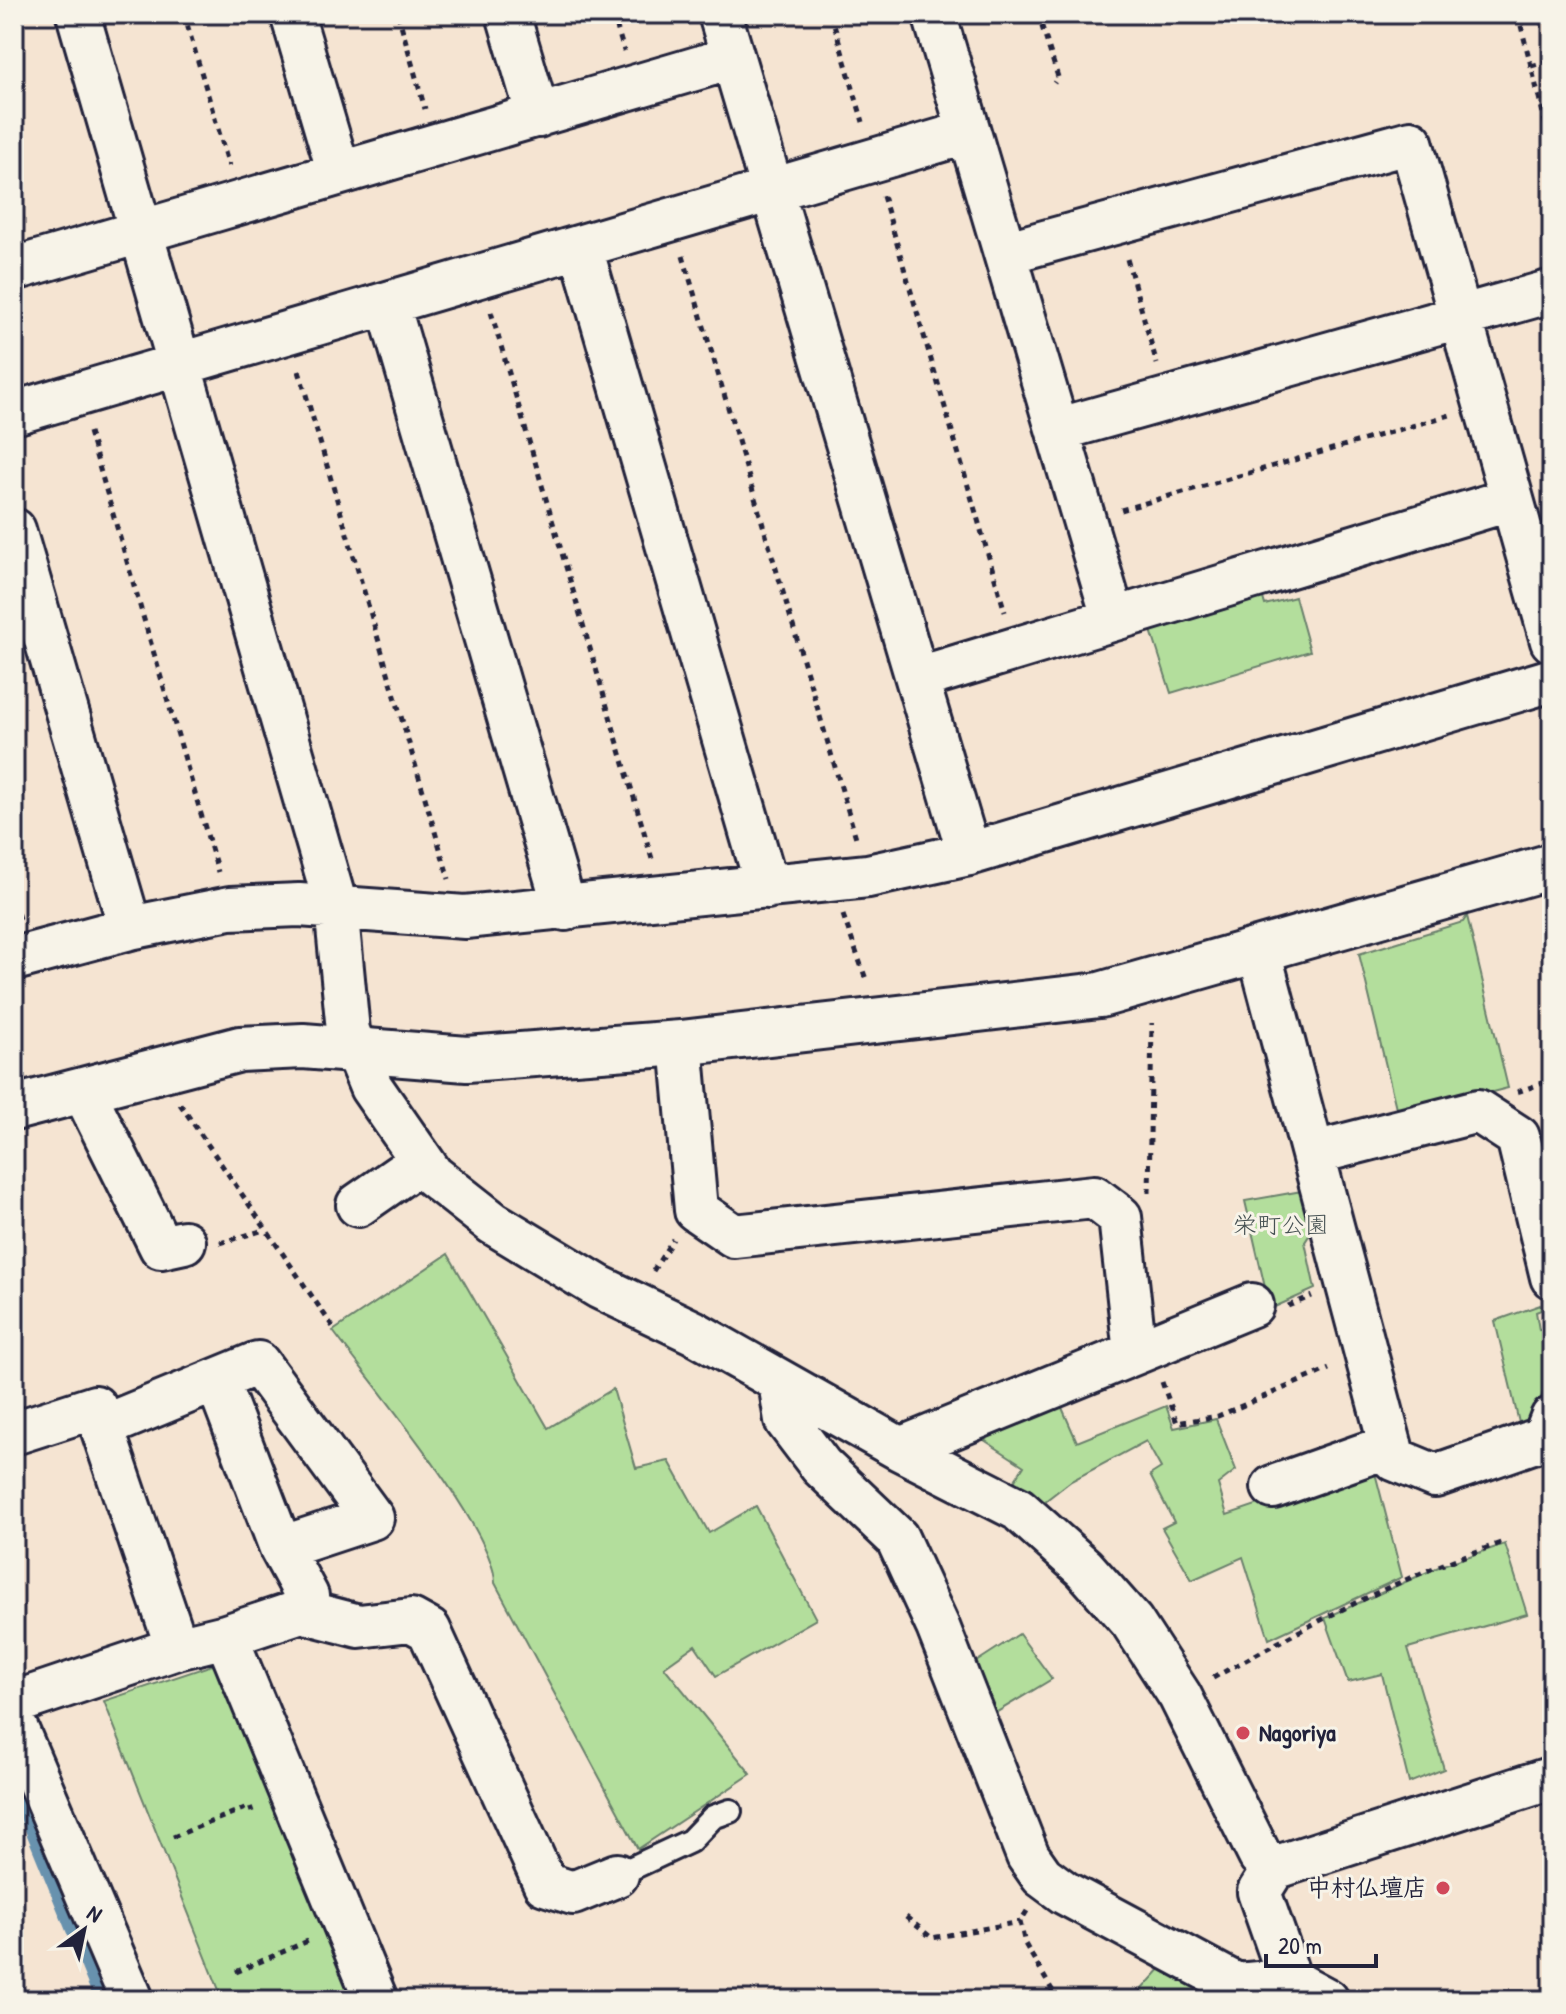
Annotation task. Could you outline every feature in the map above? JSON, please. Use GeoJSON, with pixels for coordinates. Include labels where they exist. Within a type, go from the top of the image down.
{"type":"FeatureCollection","features":[{"type":"Feature","properties":{"kind":"street"},"geometry":{"type":"LineString","coordinates":[[78,14],[336,906],[348,1031],[371,1087],[420,1162],[493,1223],[599,1287],[693,1332],[900,1449],[1018,1509],[1084,1568],[1132,1622],[1180,1696],[1196,1740],[1260,1856],[1274,1868]]}},
{"type":"Feature","properties":{"kind":"street"},"geometry":{"type":"LineString","coordinates":[[292,14],[339,173]]}},
{"type":"Feature","properties":{"kind":"street"},"geometry":{"type":"LineString","coordinates":[[508,14],[538,116]]}},
{"type":"Feature","properties":{"kind":"street"},"geometry":{"type":"LineString","coordinates":[[720,14],[969,854]]}},
{"type":"Feature","properties":{"kind":"street"},"geometry":{"type":"LineString","coordinates":[[934,14],[1008,252],[1113,617]]}},
{"type":"Feature","properties":{"kind":"street"},"geometry":{"type":"LineString","coordinates":[[14,269],[732,58]]}},
{"type":"Feature","properties":{"kind":"street"},"geometry":{"type":"LineString","coordinates":[[14,413],[774,192],[969,132]]}},
{"type":"Feature","properties":{"kind":"street"},"geometry":{"type":"LineString","coordinates":[[1008,252],[1411,142],[1509,500],[1552,641]]}},
{"type":"Feature","properties":{"kind":"street"},"geometry":{"type":"LineString","coordinates":[[581,248],[811,886]]}},
{"type":"Feature","properties":{"kind":"street"},"geometry":{"type":"LineString","coordinates":[[1060,429],[1552,291]]}},
{"type":"Feature","properties":{"kind":"street"},"geometry":{"type":"LineString","coordinates":[[388,304],[565,909]]}},
{"type":"Feature","properties":{"kind":"street"},"geometry":{"type":"LineString","coordinates":[[919,678],[1509,500]]}},
{"type":"Feature","properties":{"kind":"street"},"geometry":{"type":"LineString","coordinates":[[14,530],[130,928]]}},
{"type":"Feature","properties":{"kind":"street"},"geometry":{"type":"LineString","coordinates":[[14,959],[130,928],[230,908],[336,906],[465,917],[811,886],[969,854],[1552,680]]}},
{"type":"Feature","properties":{"kind":"street"},"geometry":{"type":"LineString","coordinates":[[14,1108],[240,1049],[303,1046],[467,1059],[681,1043],[1100,995],[1268,942],[1552,866]]}},
{"type":"Feature","properties":{"kind":"street"},"geometry":{"type":"LineString","coordinates":[[1268,942],[1314,1153],[1394,1459],[1435,1476],[1511,1457],[1544,1438],[1552,1418]]}},
{"type":"Feature","properties":{"kind":"street"},"geometry":{"type":"LineString","coordinates":[[681,1043],[696,1210],[734,1236],[1094,1197],[1120,1217],[1142,1350]]}},
{"type":"Feature","properties":{"kind":"street"},"geometry":{"type":"LineString","coordinates":[[83,1090],[161,1248]]}},
{"type":"Feature","properties":{"kind":"street"},"geometry":{"type":"LineString","coordinates":[[1314,1153],[1478,1111],[1518,1137],[1552,1277]]}},
{"type":"Feature","properties":{"kind":"street"},"geometry":{"type":"LineString","coordinates":[[358,1205],[420,1162]]}},
{"type":"Feature","properties":{"kind":"street"},"geometry":{"type":"LineString","coordinates":[[900,1449],[1252,1305]]}},
{"type":"Feature","properties":{"kind":"street"},"geometry":{"type":"LineString","coordinates":[[102,1427],[258,1363],[372,1518],[281,1548]]}},
{"type":"Feature","properties":{"kind":"street"},"geometry":{"type":"LineString","coordinates":[[217,1381],[281,1548],[307,1596],[301,1611]]}},
{"type":"Feature","properties":{"kind":"street"},"geometry":{"type":"LineString","coordinates":[[780,1382],[786,1420],[821,1466],[897,1538],[938,1627],[1028,1856],[1047,1880],[1237,1985],[1312,1994]]}},
{"type":"Feature","properties":{"kind":"street"},"geometry":{"type":"LineString","coordinates":[[14,1433],[95,1407],[177,1648]]}},
{"type":"Feature","properties":{"kind":"street"},"geometry":{"type":"LineString","coordinates":[[1273,1487],[1389,1446]]}},
{"type":"Feature","properties":{"kind":"street"},"geometry":{"type":"LineString","coordinates":[[14,1703],[177,1648],[226,1636],[301,1611],[359,1626],[411,1620],[429,1630],[545,1884],[573,1893],[617,1875]]}},
{"type":"Feature","properties":{"kind":"street"},"geometry":{"type":"LineString","coordinates":[[226,1636],[376,2000]]}},
{"type":"Feature","properties":{"kind":"street"},"geometry":{"type":"LineString","coordinates":[[14,1723],[132,2000]]}},
{"type":"Feature","properties":{"kind":"street"},"geometry":{"type":"LineString","coordinates":[[1312,1994],[1259,1892],[1274,1868],[1552,1778]]}},
{"type":"Feature","properties":{"kind":"lane"},"geometry":{"type":"LineString","coordinates":[[617,1875],[690,1841],[713,1817],[730,1811]]}},
{"type":"Feature","properties":{"kind":"path"},"geometry":{"type":"LineString","coordinates":[[184,14],[238,202]]}},
{"type":"Feature","properties":{"kind":"path"},"geometry":{"type":"LineString","coordinates":[[398,14],[436,145]]}},
{"type":"Feature","properties":{"kind":"path"},"geometry":{"type":"LineString","coordinates":[[831,14],[865,129]]}},
{"type":"Feature","properties":{"kind":"path"},"geometry":{"type":"LineString","coordinates":[[1038,14],[1058,77],[1054,83]]}},
{"type":"Feature","properties":{"kind":"path"},"geometry":{"type":"LineString","coordinates":[[1518,14],[1552,149]]}},
{"type":"Feature","properties":{"kind":"path"},"geometry":{"type":"LineString","coordinates":[[1531,66],[1552,60]]}},
{"type":"Feature","properties":{"kind":"path"},"geometry":{"type":"LineString","coordinates":[[880,187],[1015,648]]}},
{"type":"Feature","properties":{"kind":"path"},"geometry":{"type":"LineString","coordinates":[[674,220],[811,886],[871,994]]}},
{"type":"Feature","properties":{"kind":"path"},"geometry":{"type":"LineString","coordinates":[[1116,223],[1167,399]]}},
{"type":"Feature","properties":{"kind":"path"},"geometry":{"type":"LineString","coordinates":[[482,276],[663,898]]}},
{"type":"Feature","properties":{"kind":"path"},"geometry":{"type":"LineString","coordinates":[[287,334],[452,891],[465,917]]}},
{"type":"Feature","properties":{"kind":"path"},"geometry":{"type":"LineString","coordinates":[[77,394],[230,908]]}},
{"type":"Feature","properties":{"kind":"path"},"geometry":{"type":"LineString","coordinates":[[1085,518],[1484,406]]}},
{"type":"Feature","properties":{"kind":"path"},"geometry":{"type":"LineString","coordinates":[[1120,1217],[1149,1214],[1152,1022]]}},
{"type":"Feature","properties":{"kind":"path"},"geometry":{"type":"LineString","coordinates":[[177,1100],[333,1327]]}},
{"type":"Feature","properties":{"kind":"path"},"geometry":{"type":"LineString","coordinates":[[635,1304],[669,1244],[696,1210]]}},
{"type":"Feature","properties":{"kind":"path"},"geometry":{"type":"LineString","coordinates":[[1252,1305],[1266,1315],[1347,1283]]}},
{"type":"Feature","properties":{"kind":"path"},"geometry":{"type":"LineString","coordinates":[[1142,1350],[1177,1423],[1218,1416],[1365,1354]]}},
{"type":"Feature","properties":{"kind":"path"},"geometry":{"type":"LineString","coordinates":[[1180,1696],[1344,1605],[1442,1562],[1501,1543]]}},
{"type":"Feature","properties":{"kind":"path"},"geometry":{"type":"LineString","coordinates":[[173,1837],[250,1806]]}},
{"type":"Feature","properties":{"kind":"path"},"geometry":{"type":"LineString","coordinates":[[1047,1880],[1020,1922],[1025,1944],[1058,2000]]}},
{"type":"Feature","properties":{"kind":"path"},"geometry":{"type":"LineString","coordinates":[[906,1917],[932,1938],[1020,1922]]}},
{"type":"Feature","properties":{"kind":"path"},"geometry":{"type":"LineString","coordinates":[[236,1972],[308,1941]]}},
{"type":"Feature","properties":{"kind":"green space"},"geometry":{"type":"Polygon","coordinates":[[[1261,591],[1265,605],[1295,597],[1310,651],[1171,693],[1149,624],[1261,591]]]}},
{"type":"Feature","properties":{"kind":"green space"},"geometry":{"type":"Polygon","coordinates":[[[1467,916],[1508,1088],[1398,1116],[1359,954],[1463,922],[1467,916]]]}},
{"type":"Feature","properties":{"kind":"green space","name":"栄町公園"},"geometry":{"type":"Polygon","coordinates":[[[1302,1191],[1312,1231],[1305,1242],[1315,1289],[1270,1309],[1245,1201],[1302,1191]]]}},
{"type":"Feature","properties":{"kind":"green space"},"geometry":{"type":"Polygon","coordinates":[[[448,1254],[548,1428],[613,1389],[636,1468],[669,1461],[709,1533],[756,1506],[816,1619],[716,1676],[695,1645],[664,1667],[751,1774],[638,1849],[495,1583],[490,1559],[475,1528],[428,1456],[333,1331],[448,1254]]]}},
{"type":"Feature","properties":{"kind":"green space"},"geometry":{"type":"Polygon","coordinates":[[[1540,1305],[1541,1310],[1536,1312],[1539,1330],[1544,1329],[1552,1371],[1530,1425],[1520,1427],[1495,1321],[1540,1305]]]}},
{"type":"Feature","properties":{"kind":"green space"},"geometry":{"type":"Polygon","coordinates":[[[1060,1403],[1077,1442],[1166,1406],[1174,1428],[1216,1419],[1236,1470],[1218,1484],[1227,1515],[1373,1465],[1402,1577],[1269,1639],[1243,1557],[1192,1580],[1162,1528],[1174,1522],[1150,1475],[1161,1468],[1146,1441],[1071,1481],[1040,1505],[1010,1488],[1024,1466],[981,1438],[1060,1403]]]}},
{"type":"Feature","properties":{"kind":"green space"},"geometry":{"type":"Polygon","coordinates":[[[1505,1544],[1527,1614],[1408,1648],[1444,1769],[1409,1783],[1382,1674],[1348,1682],[1325,1618],[1443,1565],[1505,1544]]]}},
{"type":"Feature","properties":{"kind":"green space"},"geometry":{"type":"Polygon","coordinates":[[[1019,1634],[1052,1679],[982,1721],[959,1673],[1019,1634]]]}},
{"type":"Feature","properties":{"kind":"green space"},"geometry":{"type":"Polygon","coordinates":[[[212,1665],[221,1671],[358,2000],[223,2000],[104,1701],[212,1665]]]}},
{"type":"Feature","properties":{"kind":"green space"},"geometry":{"type":"Polygon","coordinates":[[[1171,1957],[1246,2000],[1132,2000],[1171,1957]]]}},
{"type":"Feature","properties":{"kind":"waterway"},"geometry":{"type":"LineString","coordinates":[[14,1789],[100,2000]]}},
{"type":"Feature","properties":{"kind":"place","name":"Nagoriya"},"geometry":{"type":"Point","coordinates":[1243,1733]}},
{"type":"Feature","properties":{"kind":"place","name":"中村仏壇店"},"geometry":{"type":"Point","coordinates":[1443,1888]}}]}
